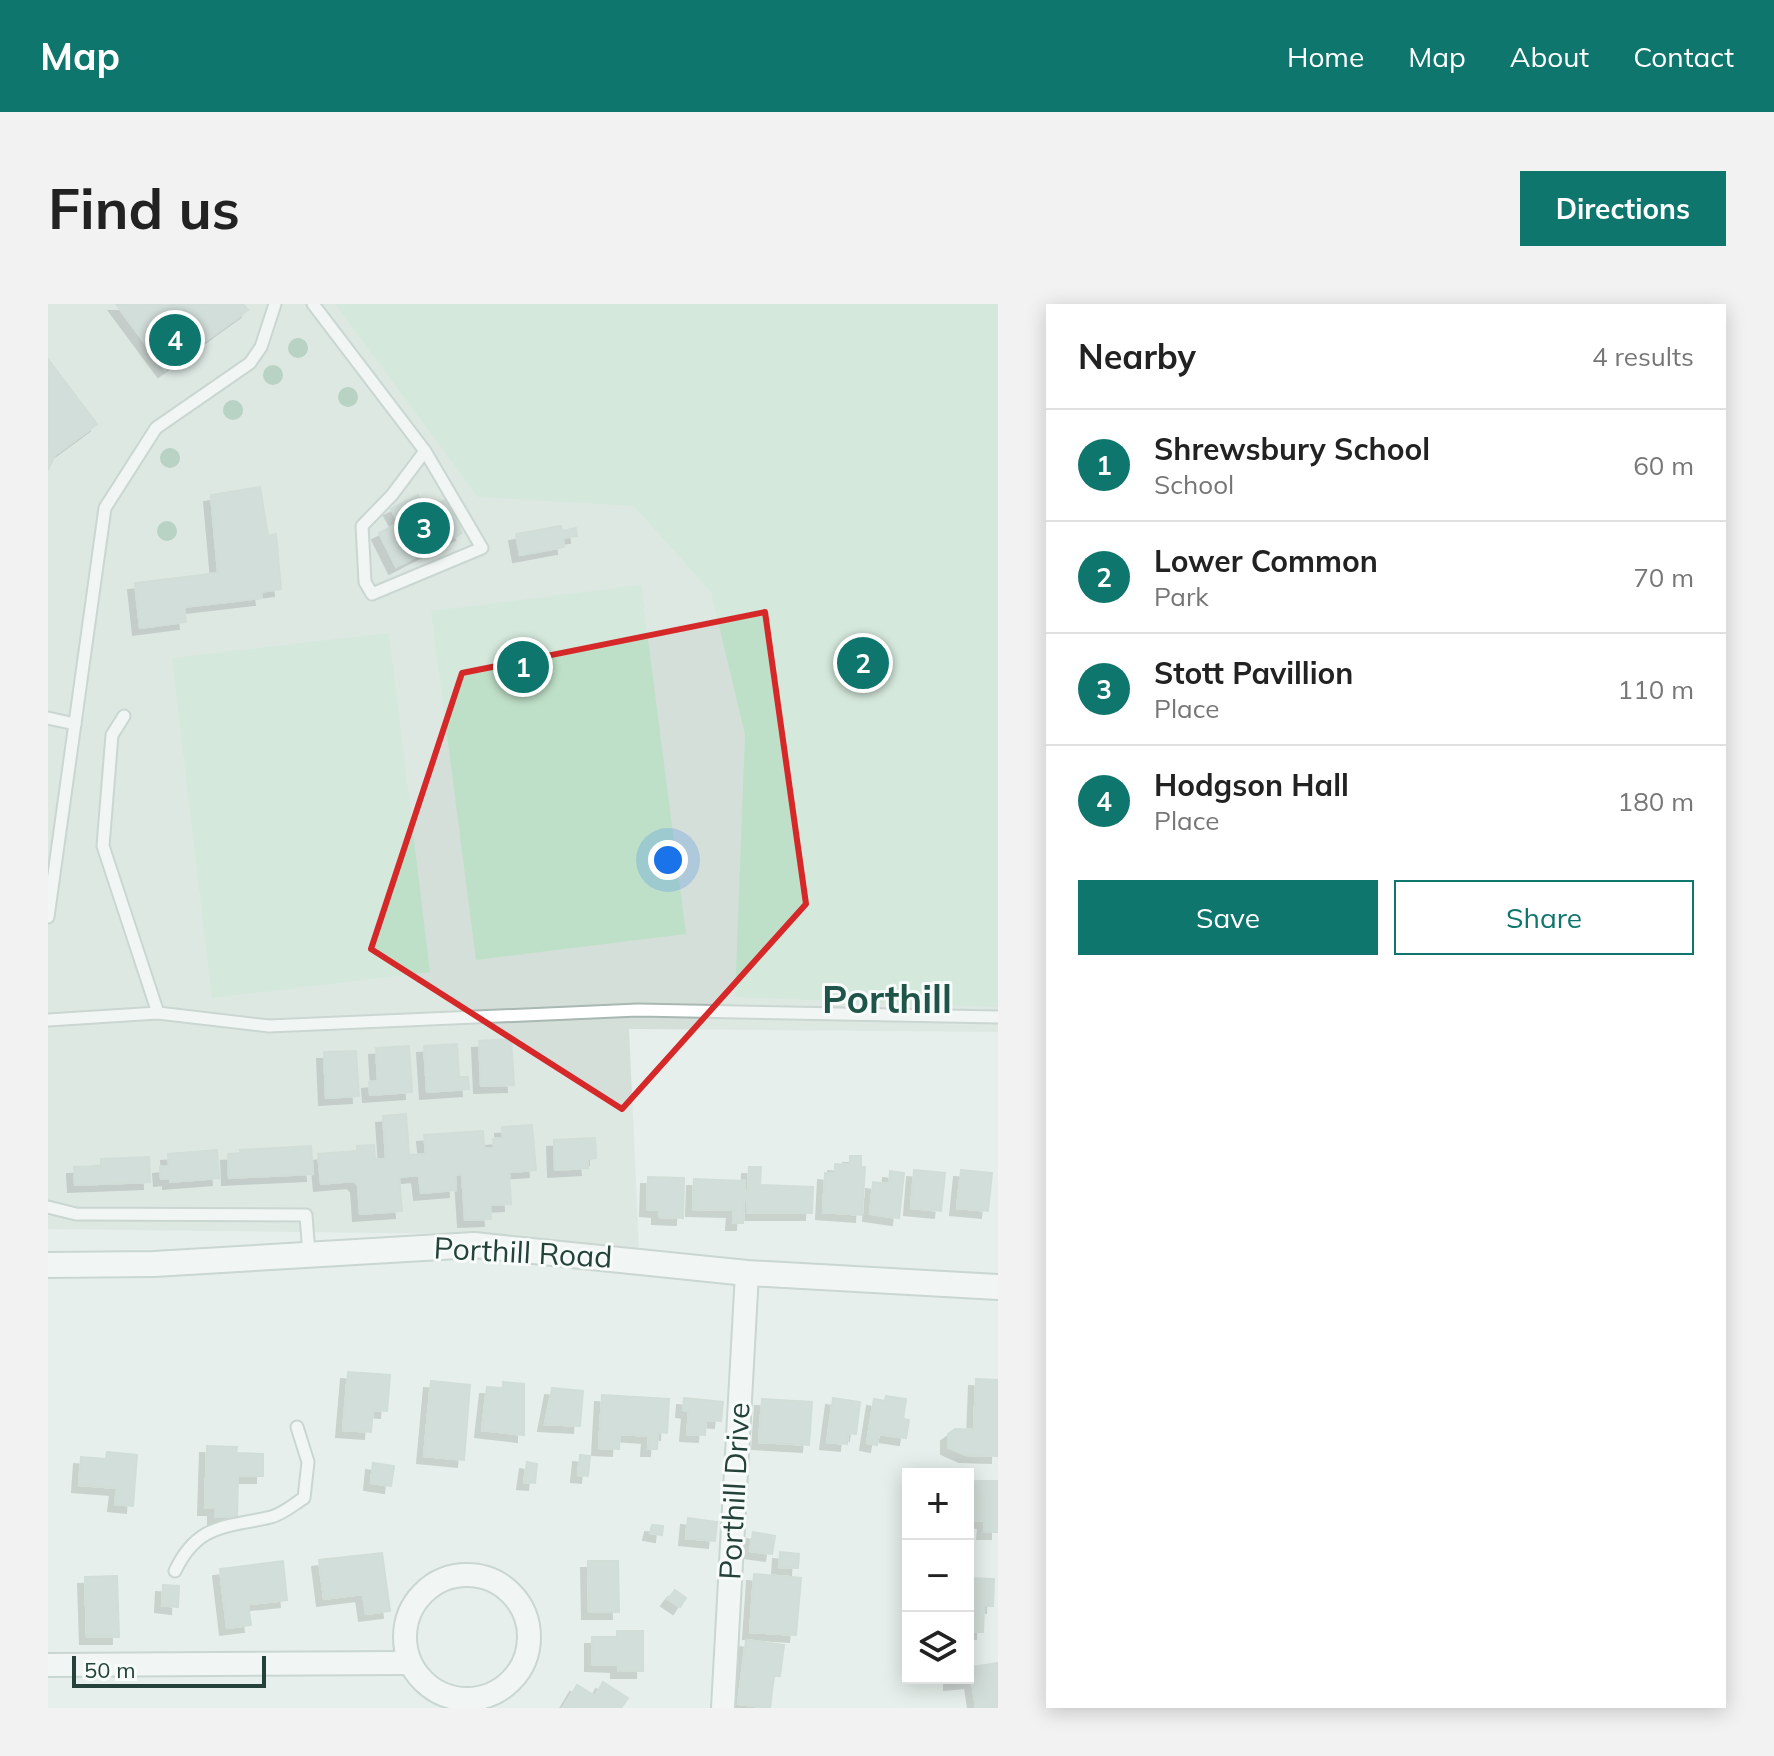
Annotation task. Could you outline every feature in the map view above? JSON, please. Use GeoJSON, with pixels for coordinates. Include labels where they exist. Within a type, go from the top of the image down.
{"type":"FeatureCollection","features":[{"type":"Feature","properties":{"kind":"street","name":"Porthill Road"},"geometry":{"type":"LineString","coordinates":[[48,1265],[154,1264],[474,1245],[747,1273],[998,1287]]}},
{"type":"Feature","properties":{"kind":"street","name":"Porthill Drive"},"geometry":{"type":"LineString","coordinates":[[723,1708],[747,1273]]}},
{"type":"Feature","properties":{"kind":"street"},"geometry":{"type":"LineString","coordinates":[[465,1574],[489,1578],[517,1598],[527,1617],[530,1636],[526,1657],[518,1673],[503,1688],[480,1698],[458,1698],[430,1687],[410,1663],[405,1642],[411,1608],[424,1591],[444,1579],[465,1574]]}},
{"type":"Feature","properties":{"kind":"street"},"geometry":{"type":"LineString","coordinates":[[48,1665],[410,1663]]}},
{"type":"Feature","properties":{"kind":"lane"},"geometry":{"type":"LineString","coordinates":[[48,917],[105,508],[156,428],[250,363],[261,347],[275,304]]}},
{"type":"Feature","properties":{"kind":"lane"},"geometry":{"type":"LineString","coordinates":[[313,304],[425,451],[482,548],[372,594],[365,582],[362,526],[392,495],[425,451]]}},
{"type":"Feature","properties":{"kind":"lane"},"geometry":{"type":"LineString","coordinates":[[124,716],[112,735],[103,846],[158,1013]]}},
{"type":"Feature","properties":{"kind":"lane"},"geometry":{"type":"LineString","coordinates":[[48,718],[75,724]]}},
{"type":"Feature","properties":{"kind":"lane"},"geometry":{"type":"LineString","coordinates":[[48,1020],[158,1013],[269,1026],[638,1010],[998,1017]]}},
{"type":"Feature","properties":{"kind":"lane"},"geometry":{"type":"LineString","coordinates":[[48,1207],[76,1214],[306,1215],[309,1254]]}},
{"type":"Feature","properties":{"kind":"lane"},"geometry":{"type":"LineString","coordinates":[[175,1571],[187,1545],[231,1523],[275,1516],[304,1498],[308,1462],[297,1427]]}},
{"type":"Feature","properties":{"kind":"highlighted area"},"geometry":{"type":"Polygon","coordinates":[[[765,612],[806,904],[622,1109],[371,949],[462,673],[765,612]]]}},
{"type":"Feature","properties":{"kind":"shaded area"},"geometry":{"type":"Polygon","coordinates":[[[48,304],[998,304],[998,1032],[629,1029],[639,1249],[475,1234],[48,1229],[48,304]]]}},
{"type":"Feature","properties":{"kind":"green space"},"geometry":{"type":"Polygon","coordinates":[[[335,304],[998,304],[998,1007],[735,997],[745,735],[711,592],[634,506],[478,497],[335,304]]]}},
{"type":"Feature","properties":{"kind":"green space"},"geometry":{"type":"Polygon","coordinates":[[[641,585],[686,934],[476,960],[431,611],[641,585]]]}},
{"type":"Feature","properties":{"kind":"green space"},"geometry":{"type":"Polygon","coordinates":[[[389,633],[430,972],[212,998],[172,658],[389,633]]]}},
{"type":"Feature","properties":{"kind":"building"},"geometry":{"type":"Polygon","coordinates":[[[116,304],[243,304],[248,310],[165,370],[116,304]]]}},
{"type":"Feature","properties":{"kind":"building"},"geometry":{"type":"Polygon","coordinates":[[[48,359],[97,424],[55,455],[48,470],[48,359]]]}},
{"type":"Feature","properties":{"kind":"building"},"geometry":{"type":"Polygon","coordinates":[[[260,487],[268,536],[276,534],[281,589],[261,592],[262,598],[184,607],[186,622],[140,628],[135,583],[218,573],[211,495],[260,487]]]}},
{"type":"Feature","properties":{"kind":"building"},"geometry":{"type":"Polygon","coordinates":[[[418,495],[426,510],[445,500],[462,533],[396,567],[379,533],[399,523],[391,509],[418,495]]]}},
{"type":"Feature","properties":{"kind":"building"},"geometry":{"type":"Polygon","coordinates":[[[561,526],[562,531],[576,528],[577,536],[563,538],[564,547],[520,555],[516,534],[561,526]]]}},
{"type":"Feature","properties":{"kind":"building"},"geometry":{"type":"Polygon","coordinates":[[[511,1039],[514,1085],[481,1086],[479,1041],[511,1039]]]}},
{"type":"Feature","properties":{"kind":"building"},"geometry":{"type":"Polygon","coordinates":[[[457,1044],[459,1077],[468,1077],[469,1089],[427,1092],[424,1046],[457,1044]]]}},
{"type":"Feature","properties":{"kind":"building"},"geometry":{"type":"Polygon","coordinates":[[[409,1046],[412,1092],[370,1095],[369,1082],[378,1081],[376,1048],[409,1046]]]}},
{"type":"Feature","properties":{"kind":"building"},"geometry":{"type":"Polygon","coordinates":[[[356,1051],[359,1096],[326,1098],[324,1052],[356,1051]]]}},
{"type":"Feature","properties":{"kind":"building"},"geometry":{"type":"Polygon","coordinates":[[[406,1114],[409,1155],[426,1154],[424,1135],[483,1131],[484,1149],[494,1148],[493,1139],[503,1138],[502,1127],[532,1125],[536,1170],[509,1172],[511,1204],[490,1205],[491,1219],[465,1220],[462,1174],[455,1175],[456,1190],[421,1193],[419,1175],[399,1177],[402,1211],[360,1214],[358,1185],[354,1181],[321,1184],[318,1154],[357,1151],[357,1146],[374,1145],[375,1159],[386,1159],[383,1116],[406,1114]]]}},
{"type":"Feature","properties":{"kind":"building"},"geometry":{"type":"Polygon","coordinates":[[[595,1138],[596,1158],[587,1159],[588,1168],[555,1170],[554,1140],[595,1138]]]}},
{"type":"Feature","properties":{"kind":"building"},"geometry":{"type":"Polygon","coordinates":[[[311,1146],[313,1174],[229,1178],[228,1154],[241,1153],[240,1150],[311,1146]]]}},
{"type":"Feature","properties":{"kind":"building"},"geometry":{"type":"Polygon","coordinates":[[[217,1150],[219,1178],[170,1182],[170,1178],[161,1179],[160,1167],[169,1166],[168,1154],[217,1150]]]}},
{"type":"Feature","properties":{"kind":"building"},"geometry":{"type":"Polygon","coordinates":[[[850,1156],[861,1156],[861,1167],[865,1167],[862,1215],[823,1212],[825,1173],[835,1174],[835,1164],[850,1165],[850,1156]]]}},
{"type":"Feature","properties":{"kind":"building"},"geometry":{"type":"Polygon","coordinates":[[[149,1157],[150,1182],[75,1185],[74,1167],[101,1166],[101,1159],[149,1157]]]}},
{"type":"Feature","properties":{"kind":"building"},"geometry":{"type":"Polygon","coordinates":[[[749,1167],[761,1167],[760,1185],[813,1187],[812,1213],[747,1213],[749,1167]]]}},
{"type":"Feature","properties":{"kind":"building"},"geometry":{"type":"Polygon","coordinates":[[[914,1170],[945,1173],[941,1211],[911,1208],[914,1170]]]}},
{"type":"Feature","properties":{"kind":"building"},"geometry":{"type":"Polygon","coordinates":[[[961,1170],[992,1173],[988,1211],[957,1208],[961,1170]]]}},
{"type":"Feature","properties":{"kind":"building"},"geometry":{"type":"Polygon","coordinates":[[[890,1171],[904,1173],[899,1218],[870,1214],[873,1182],[889,1184],[890,1171]]]}},
{"type":"Feature","properties":{"kind":"building"},"geometry":{"type":"Polygon","coordinates":[[[648,1177],[684,1178],[683,1218],[659,1217],[659,1210],[647,1209],[648,1177]]]}},
{"type":"Feature","properties":{"kind":"building"},"geometry":{"type":"Polygon","coordinates":[[[694,1179],[745,1181],[743,1223],[733,1223],[734,1210],[693,1209],[694,1179]]]}},
{"type":"Feature","properties":{"kind":"building"},"geometry":{"type":"Polygon","coordinates":[[[348,1372],[390,1375],[387,1411],[373,1410],[371,1432],[343,1430],[348,1372]]]}},
{"type":"Feature","properties":{"kind":"building"},"geometry":{"type":"Polygon","coordinates":[[[976,1379],[998,1380],[998,1456],[966,1455],[948,1447],[948,1434],[955,1429],[974,1430],[976,1379]]]}},
{"type":"Feature","properties":{"kind":"building"},"geometry":{"type":"Polygon","coordinates":[[[431,1381],[470,1385],[464,1460],[424,1456],[431,1381]]]}},
{"type":"Feature","properties":{"kind":"building"},"geometry":{"type":"Polygon","coordinates":[[[503,1382],[524,1384],[524,1435],[482,1430],[487,1387],[503,1388],[503,1382]]]}},
{"type":"Feature","properties":{"kind":"building"},"geometry":{"type":"Polygon","coordinates":[[[552,1388],[583,1391],[580,1426],[545,1424],[552,1388]]]}},
{"type":"Feature","properties":{"kind":"building"},"geometry":{"type":"Polygon","coordinates":[[[602,1395],[669,1399],[667,1433],[658,1432],[657,1449],[648,1449],[649,1436],[620,1434],[619,1449],[599,1448],[602,1395]]]}},
{"type":"Feature","properties":{"kind":"building"},"geometry":{"type":"Polygon","coordinates":[[[886,1396],[906,1399],[903,1419],[909,1420],[906,1438],[879,1434],[877,1445],[867,1443],[874,1399],[885,1401],[886,1396]]]}},
{"type":"Feature","properties":{"kind":"building"},"geometry":{"type":"Polygon","coordinates":[[[684,1398],[723,1402],[721,1421],[706,1420],[705,1435],[687,1434],[689,1411],[683,1410],[684,1398]]]}},
{"type":"Feature","properties":{"kind":"building"},"geometry":{"type":"Polygon","coordinates":[[[833,1398],[860,1402],[856,1434],[848,1433],[847,1444],[827,1442],[833,1398]]]}},
{"type":"Feature","properties":{"kind":"building"},"geometry":{"type":"Polygon","coordinates":[[[762,1399],[812,1402],[809,1445],[759,1442],[762,1399]]]}},
{"type":"Feature","properties":{"kind":"building"},"geometry":{"type":"Polygon","coordinates":[[[207,1446],[237,1447],[236,1453],[263,1454],[263,1476],[238,1476],[237,1517],[215,1517],[215,1508],[205,1508],[207,1446]]]}},
{"type":"Feature","properties":{"kind":"building"},"geometry":{"type":"Polygon","coordinates":[[[107,1452],[137,1455],[133,1506],[115,1504],[117,1488],[79,1485],[81,1457],[106,1459],[107,1452]]]}},
{"type":"Feature","properties":{"kind":"building"},"geometry":{"type":"Polygon","coordinates":[[[580,1455],[590,1456],[588,1476],[578,1475],[580,1455]]]}},
{"type":"Feature","properties":{"kind":"building"},"geometry":{"type":"Polygon","coordinates":[[[527,1462],[537,1464],[535,1483],[524,1482],[527,1462]]]}},
{"type":"Feature","properties":{"kind":"building"},"geometry":{"type":"Polygon","coordinates":[[[373,1463],[394,1466],[391,1486],[371,1483],[373,1463]]]}},
{"type":"Feature","properties":{"kind":"building"},"geometry":{"type":"Polygon","coordinates":[[[975,1481],[998,1481],[998,1532],[984,1532],[985,1521],[974,1520],[975,1481]]]}},
{"type":"Feature","properties":{"kind":"building"},"geometry":{"type":"Polygon","coordinates":[[[688,1518],[717,1522],[715,1541],[686,1538],[688,1518]]]}},
{"type":"Feature","properties":{"kind":"building"},"geometry":{"type":"Polygon","coordinates":[[[652,1525],[663,1526],[662,1535],[650,1533],[652,1525]]]}},
{"type":"Feature","properties":{"kind":"building"},"geometry":{"type":"Polygon","coordinates":[[[753,1532],[775,1536],[772,1554],[750,1551],[753,1532]]]}},
{"type":"Feature","properties":{"kind":"building"},"geometry":{"type":"Polygon","coordinates":[[[780,1552],[799,1554],[798,1568],[779,1567],[780,1552]]]}},
{"type":"Feature","properties":{"kind":"building"},"geometry":{"type":"Polygon","coordinates":[[[382,1553],[390,1611],[366,1614],[363,1594],[324,1599],[319,1560],[382,1553]]]}},
{"type":"Feature","properties":{"kind":"building"},"geometry":{"type":"Polygon","coordinates":[[[283,1561],[287,1600],[248,1604],[251,1625],[227,1628],[220,1569],[283,1561]]]}},
{"type":"Feature","properties":{"kind":"building"},"geometry":{"type":"Polygon","coordinates":[[[588,1561],[618,1561],[619,1612],[589,1612],[588,1561]]]}},
{"type":"Feature","properties":{"kind":"building"},"geometry":{"type":"Polygon","coordinates":[[[754,1574],[801,1578],[796,1635],[750,1632],[754,1574]]]}},
{"type":"Feature","properties":{"kind":"building"},"geometry":{"type":"Polygon","coordinates":[[[117,1576],[119,1637],[87,1637],[85,1577],[117,1576]]]}},
{"type":"Feature","properties":{"kind":"building"},"geometry":{"type":"Polygon","coordinates":[[[974,1578],[994,1579],[993,1606],[984,1606],[983,1632],[974,1632],[974,1578]]]}},
{"type":"Feature","properties":{"kind":"building"},"geometry":{"type":"Polygon","coordinates":[[[163,1585],[179,1586],[178,1607],[162,1605],[163,1585]]]}},
{"type":"Feature","properties":{"kind":"building"},"geometry":{"type":"Polygon","coordinates":[[[675,1590],[686,1598],[680,1607],[668,1599],[675,1590]]]}},
{"type":"Feature","properties":{"kind":"building"},"geometry":{"type":"Polygon","coordinates":[[[617,1631],[643,1631],[643,1671],[618,1671],[618,1665],[592,1664],[592,1637],[617,1637],[617,1631]]]}},
{"type":"Feature","properties":{"kind":"building"},"geometry":{"type":"Polygon","coordinates":[[[746,1640],[784,1645],[780,1676],[774,1676],[770,1708],[738,1704],[746,1640]]]}},
{"type":"Feature","properties":{"kind":"building"},"geometry":{"type":"Polygon","coordinates":[[[998,1663],[998,1708],[976,1708],[974,1667],[998,1663]]]}},
{"type":"Feature","properties":{"kind":"building"},"geometry":{"type":"Polygon","coordinates":[[[603,1682],[628,1698],[621,1708],[563,1708],[577,1685],[595,1696],[603,1682]]]}},
{"type":"Feature","properties":{"kind":"place","name":"Hodgson Hall"},"geometry":{"type":"Point","coordinates":[175,340]}},
{"type":"Feature","properties":{"kind":"place","name":"Stott Pavillion"},"geometry":{"type":"Point","coordinates":[424,528]}},
{"type":"Feature","properties":{"kind":"place","name":"Lower Common"},"geometry":{"type":"Point","coordinates":[863,663]}},
{"type":"Feature","properties":{"kind":"place","name":"Shrewsbury School"},"geometry":{"type":"Point","coordinates":[523,667]}},
{"type":"Feature","properties":{"kind":"district","name":"Porthill"},"geometry":{"type":"Point","coordinates":[887,1000]}}]}
